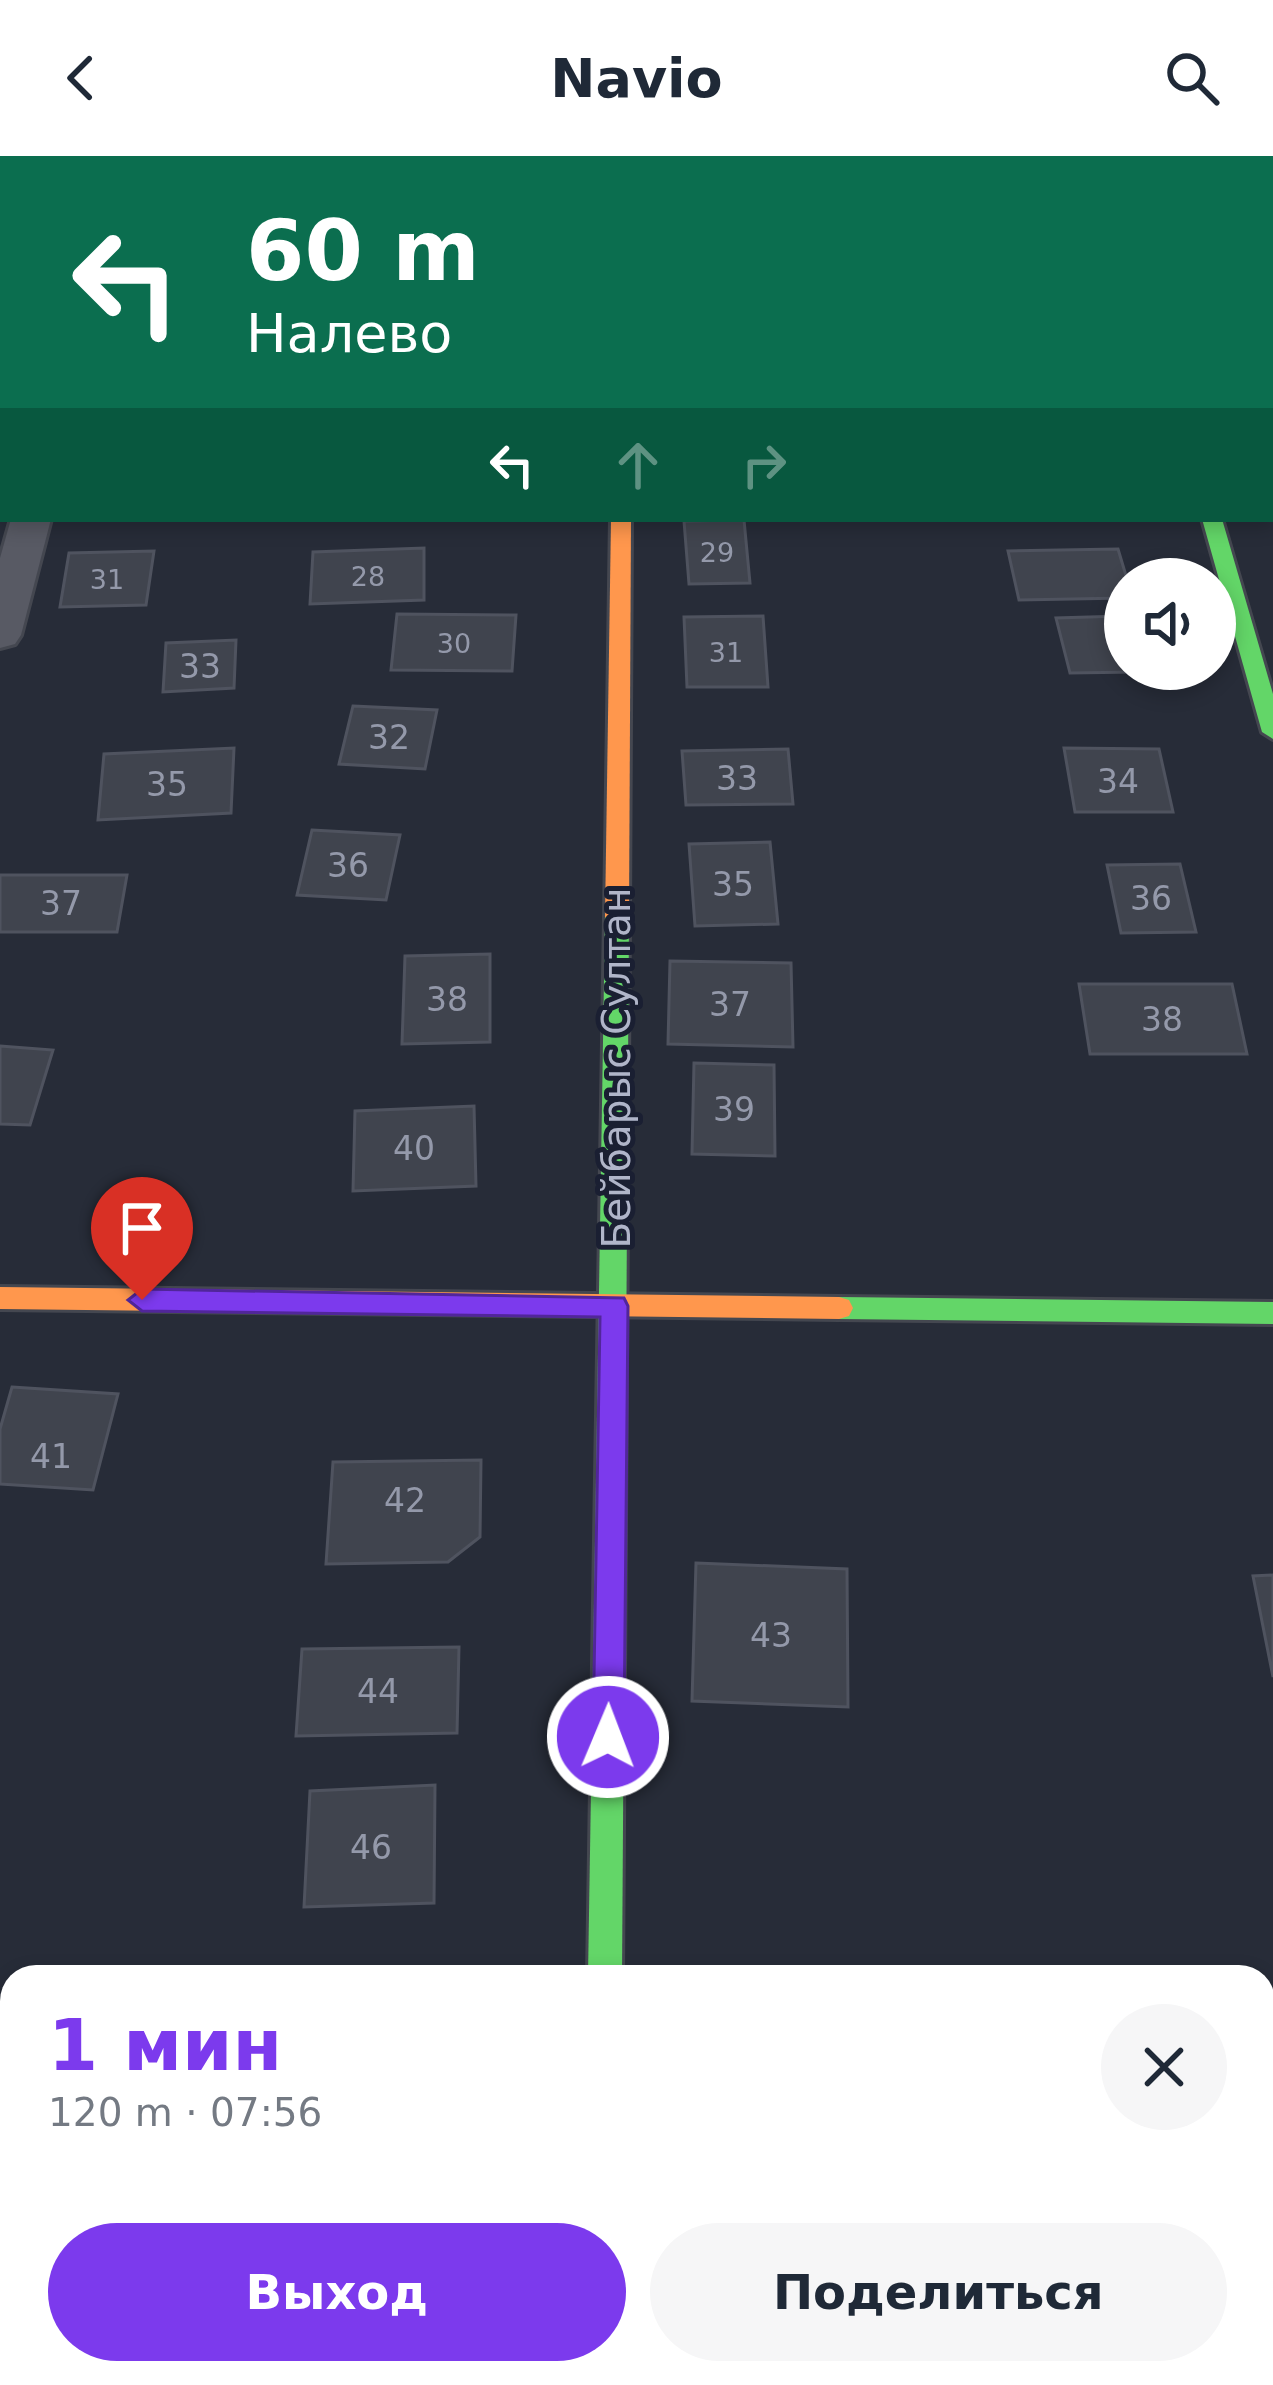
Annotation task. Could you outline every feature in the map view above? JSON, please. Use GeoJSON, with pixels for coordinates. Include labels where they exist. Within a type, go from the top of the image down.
{"type":"FeatureCollection","features":[{"type":"Feature","properties":{"kind":"street"},"geometry":{"type":"LineString","coordinates":[[0,635],[30,522]]}},
{"type":"Feature","properties":{"kind":"street","name":"Бейбарыс Султан"},"geometry":{"type":"LineString","coordinates":[[605,1965],[621,522]]}},
{"type":"Feature","properties":{"kind":"street"},"geometry":{"type":"LineString","coordinates":[[1213,522],[1273,732]]}},
{"type":"Feature","properties":{"kind":"street"},"geometry":{"type":"LineString","coordinates":[[0,1298],[1273,1312]]}},
{"type":"Feature","properties":{"kind":"building"},"geometry":{"type":"Polygon","coordinates":[[[684,522],[744,522],[750,583],[689,584],[684,522]]]}},
{"type":"Feature","properties":{"kind":"building"},"geometry":{"type":"Polygon","coordinates":[[[424,548],[424,600],[310,604],[313,552],[424,548]]]}},
{"type":"Feature","properties":{"kind":"building"},"geometry":{"type":"Polygon","coordinates":[[[1118,549],[1121,558],[1104,558],[1104,598],[1019,600],[1008,551],[1118,549]]]}},
{"type":"Feature","properties":{"kind":"building"},"geometry":{"type":"Polygon","coordinates":[[[154,551],[146,605],[60,607],[69,553],[154,551]]]}},
{"type":"Feature","properties":{"kind":"building"},"geometry":{"type":"Polygon","coordinates":[[[397,614],[516,615],[512,671],[391,670],[397,614]]]}},
{"type":"Feature","properties":{"kind":"building"},"geometry":{"type":"Polygon","coordinates":[[[763,616],[768,687],[687,687],[684,617],[763,616]]]}},
{"type":"Feature","properties":{"kind":"building"},"geometry":{"type":"Polygon","coordinates":[[[1104,617],[1104,672],[1070,673],[1056,618],[1104,617]]]}},
{"type":"Feature","properties":{"kind":"building"},"geometry":{"type":"Polygon","coordinates":[[[236,640],[234,688],[163,692],[166,643],[236,640]]]}},
{"type":"Feature","properties":{"kind":"building"},"geometry":{"type":"Polygon","coordinates":[[[353,706],[437,710],[425,769],[339,764],[353,706]]]}},
{"type":"Feature","properties":{"kind":"building"},"geometry":{"type":"Polygon","coordinates":[[[234,748],[231,813],[98,820],[104,754],[234,748]]]}},
{"type":"Feature","properties":{"kind":"building"},"geometry":{"type":"Polygon","coordinates":[[[1064,748],[1159,749],[1173,812],[1075,812],[1064,748]]]}},
{"type":"Feature","properties":{"kind":"building"},"geometry":{"type":"Polygon","coordinates":[[[788,749],[793,804],[686,805],[682,751],[788,749]]]}},
{"type":"Feature","properties":{"kind":"building"},"geometry":{"type":"Polygon","coordinates":[[[312,830],[400,835],[386,900],[297,895],[312,830]]]}},
{"type":"Feature","properties":{"kind":"building"},"geometry":{"type":"Polygon","coordinates":[[[770,842],[778,924],[695,926],[689,844],[770,842]]]}},
{"type":"Feature","properties":{"kind":"building"},"geometry":{"type":"Polygon","coordinates":[[[1180,864],[1196,932],[1121,933],[1107,865],[1180,864]]]}},
{"type":"Feature","properties":{"kind":"building"},"geometry":{"type":"Polygon","coordinates":[[[0,875],[127,875],[117,932],[0,932],[0,875]]]}},
{"type":"Feature","properties":{"kind":"building"},"geometry":{"type":"Polygon","coordinates":[[[490,954],[490,1042],[402,1044],[405,956],[490,954]]]}},
{"type":"Feature","properties":{"kind":"building"},"geometry":{"type":"Polygon","coordinates":[[[670,961],[791,963],[793,1047],[668,1044],[670,961]]]}},
{"type":"Feature","properties":{"kind":"building"},"geometry":{"type":"Polygon","coordinates":[[[1079,984],[1232,984],[1247,1054],[1090,1054],[1079,984]]]}},
{"type":"Feature","properties":{"kind":"building"},"geometry":{"type":"Polygon","coordinates":[[[0,1046],[53,1050],[30,1125],[0,1124],[0,1046]]]}},
{"type":"Feature","properties":{"kind":"building"},"geometry":{"type":"Polygon","coordinates":[[[694,1063],[774,1065],[775,1156],[692,1154],[694,1063]]]}},
{"type":"Feature","properties":{"kind":"building"},"geometry":{"type":"Polygon","coordinates":[[[474,1106],[476,1186],[353,1191],[355,1111],[474,1106]]]}},
{"type":"Feature","properties":{"kind":"building"},"geometry":{"type":"Polygon","coordinates":[[[12,1387],[118,1394],[93,1490],[0,1484],[0,1429],[12,1387]]]}},
{"type":"Feature","properties":{"kind":"building"},"geometry":{"type":"Polygon","coordinates":[[[481,1460],[480,1537],[448,1562],[326,1564],[333,1462],[481,1460]]]}},
{"type":"Feature","properties":{"kind":"building"},"geometry":{"type":"Polygon","coordinates":[[[696,1563],[847,1569],[848,1707],[692,1701],[696,1563]]]}},
{"type":"Feature","properties":{"kind":"building"},"geometry":{"type":"Polygon","coordinates":[[[1273,1575],[1273,1677],[1253,1576],[1273,1575]]]}},
{"type":"Feature","properties":{"kind":"building"},"geometry":{"type":"Polygon","coordinates":[[[459,1647],[457,1733],[296,1736],[302,1649],[459,1647]]]}},
{"type":"Feature","properties":{"kind":"building"},"geometry":{"type":"Polygon","coordinates":[[[435,1785],[434,1903],[304,1907],[310,1791],[435,1785]]]}},
{"type":"Feature","properties":{"kind":"traffic: fast"},"geometry":{"type":"LineString","coordinates":[[1213,522],[1273,732]]}},
{"type":"Feature","properties":{"kind":"traffic: fast"},"geometry":{"type":"LineString","coordinates":[[605,1965],[617,917]]}},
{"type":"Feature","properties":{"kind":"traffic: fast"},"geometry":{"type":"LineString","coordinates":[[839,1308],[1273,1313]]}},
{"type":"Feature","properties":{"kind":"traffic: slow"},"geometry":{"type":"LineString","coordinates":[[617,917],[621,522]]}},
{"type":"Feature","properties":{"kind":"traffic: slow"},"geometry":{"type":"LineString","coordinates":[[0,1298],[839,1308]]}},
{"type":"Feature","properties":{"kind":"route"},"geometry":{"type":"LineString","coordinates":[[142,1300],[614,1306],[608,1737]]}}]}
